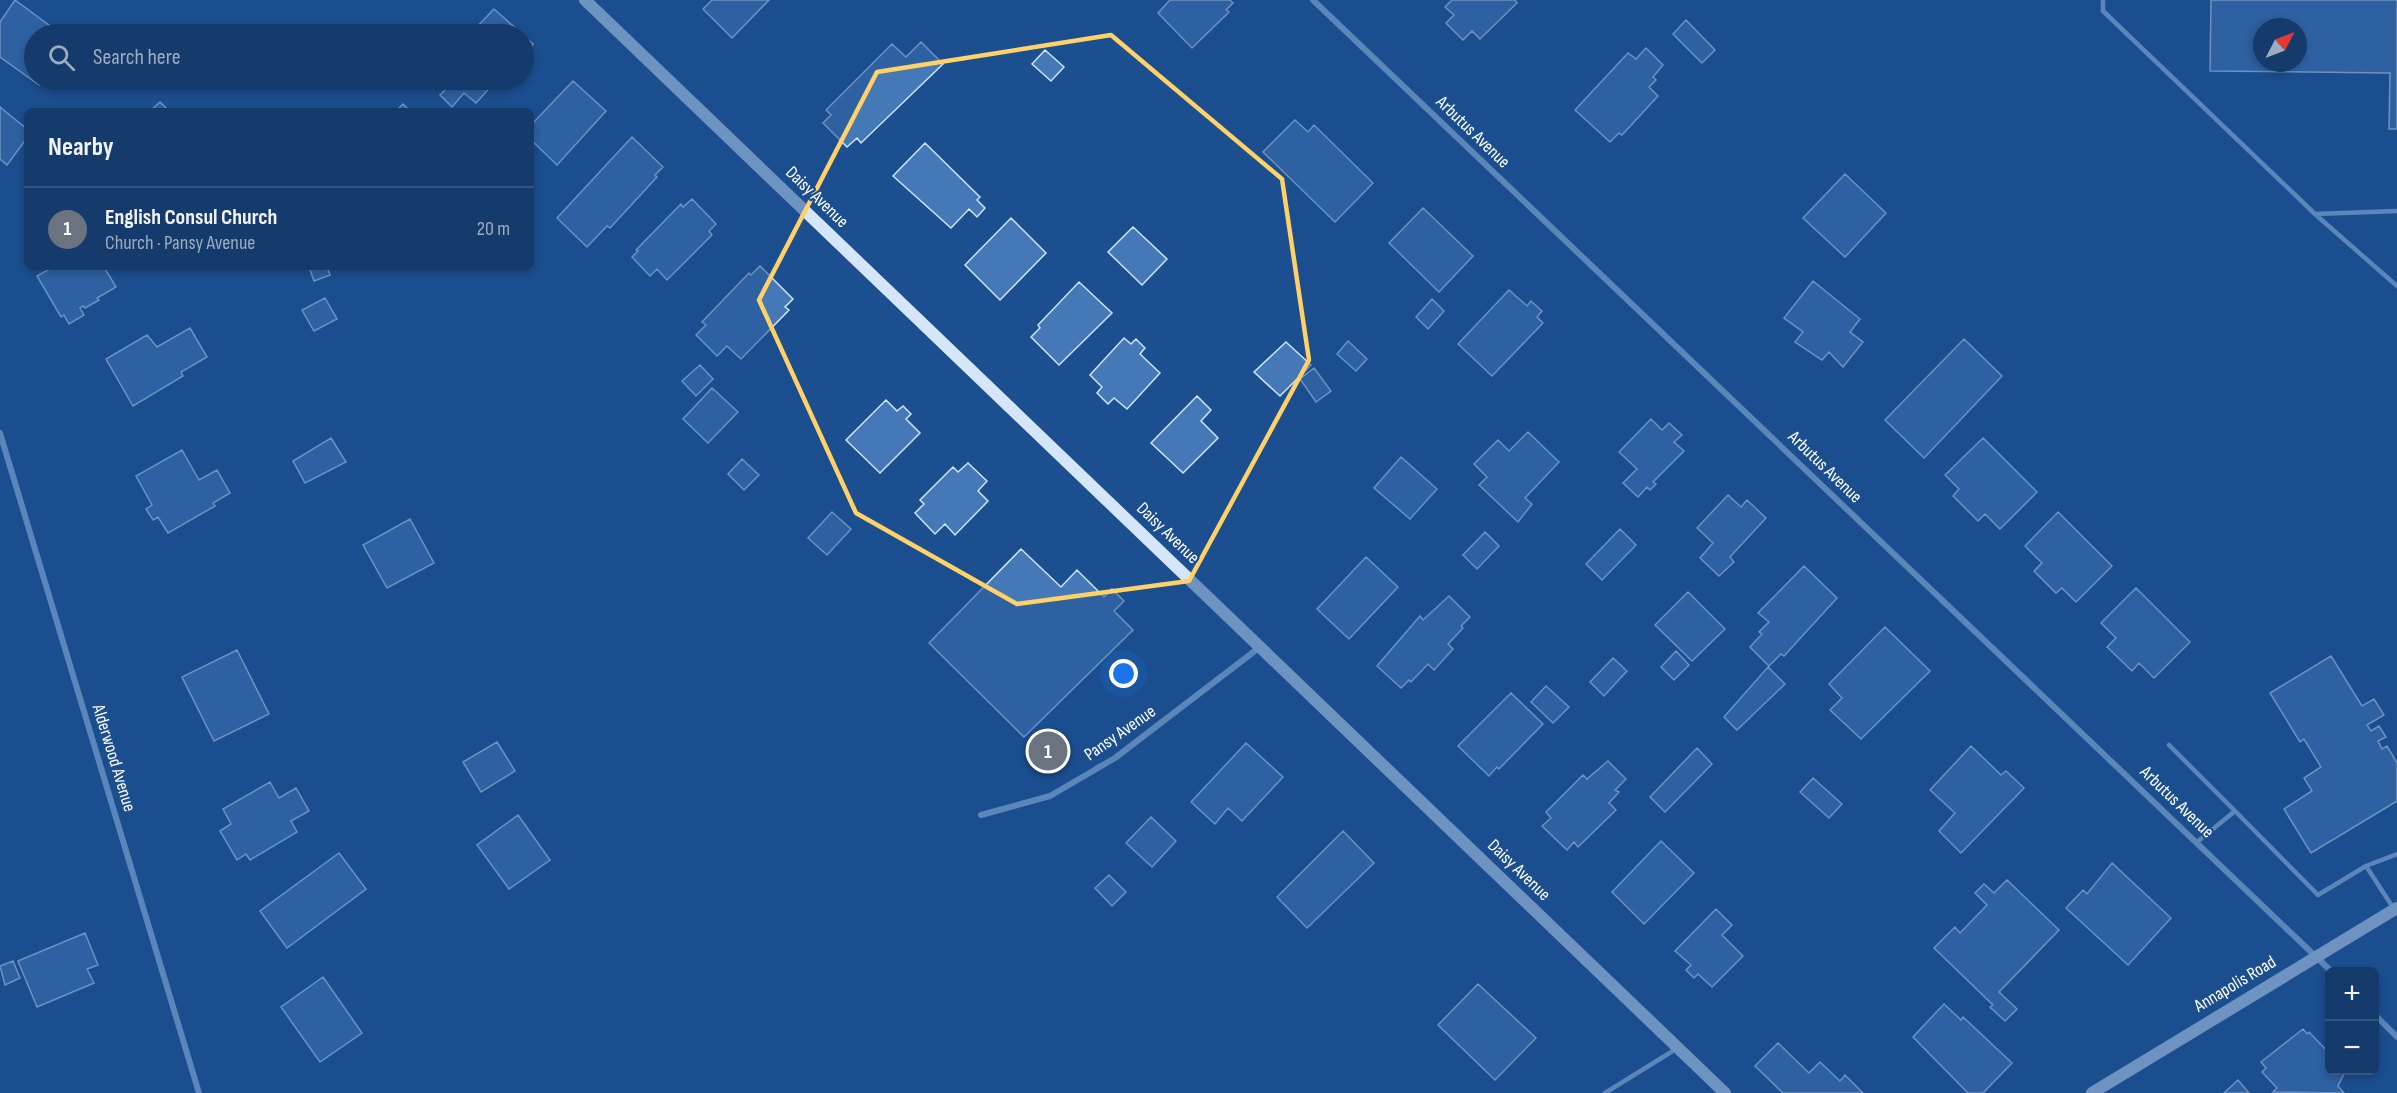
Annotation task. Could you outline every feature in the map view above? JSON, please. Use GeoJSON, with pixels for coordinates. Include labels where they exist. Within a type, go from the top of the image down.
{"type":"FeatureCollection","features":[{"type":"Feature","properties":{"kind":"street","name":"Daisy Avenue"},"geometry":{"type":"LineString","coordinates":[[585,0],[1725,1093]]}},
{"type":"Feature","properties":{"kind":"street","name":"Arbutus Avenue"},"geometry":{"type":"LineString","coordinates":[[1313,0],[2327,967]]}},
{"type":"Feature","properties":{"kind":"street","name":"Alderwood Avenue"},"geometry":{"type":"LineString","coordinates":[[0,433],[199,1093]]}},
{"type":"Feature","properties":{"kind":"street","name":"Pansy Avenue"},"geometry":{"type":"LineString","coordinates":[[981,815],[1050,796],[1115,758],[1261,647]]}},
{"type":"Feature","properties":{"kind":"street","name":"Annapolis Road"},"geometry":{"type":"LineString","coordinates":[[2092,1093],[2316,955],[2396,909]]}},
{"type":"Feature","properties":{"kind":"street"},"geometry":{"type":"LineString","coordinates":[[2379,1019],[2397,1037]]}},
{"type":"Feature","properties":{"kind":"lane"},"geometry":{"type":"LineString","coordinates":[[2103,0],[2103,11],[2315,214],[2397,286]]}},
{"type":"Feature","properties":{"kind":"lane"},"geometry":{"type":"LineString","coordinates":[[2315,214],[2397,211]]}},
{"type":"Feature","properties":{"kind":"lane"},"geometry":{"type":"LineString","coordinates":[[2169,745],[2318,895],[2366,866],[2397,854]]}},
{"type":"Feature","properties":{"kind":"lane"},"geometry":{"type":"LineString","coordinates":[[2197,842],[2235,811]]}},
{"type":"Feature","properties":{"kind":"lane"},"geometry":{"type":"LineString","coordinates":[[2366,866],[2396,909]]}},
{"type":"Feature","properties":{"kind":"lane"},"geometry":{"type":"LineString","coordinates":[[1605,1093],[1678,1048]]}},
{"type":"Feature","properties":{"kind":"highlighted area"},"geometry":{"type":"Polygon","coordinates":[[[1111,35],[1282,179],[1309,360],[1189,581],[1017,604],[856,513],[759,300],[877,72],[1111,35]]]}},
{"type":"Feature","properties":{"kind":"building"},"geometry":{"type":"Polygon","coordinates":[[[15,0],[48,24],[24,24],[24,74],[0,57],[0,22],[15,0]]]}},
{"type":"Feature","properties":{"kind":"building"},"geometry":{"type":"Polygon","coordinates":[[[712,0],[769,0],[732,38],[703,9],[712,0]]]}},
{"type":"Feature","properties":{"kind":"building"},"geometry":{"type":"Polygon","coordinates":[[[1170,0],[1230,0],[1233,3],[1226,10],[1229,12],[1192,48],[1158,13],[1170,0]]]}},
{"type":"Feature","properties":{"kind":"building"},"geometry":{"type":"Polygon","coordinates":[[[1452,0],[1515,0],[1517,3],[1480,39],[1472,31],[1463,40],[1446,23],[1454,15],[1445,7],[1452,0]]]}},
{"type":"Feature","properties":{"kind":"building"},"geometry":{"type":"Polygon","coordinates":[[[2211,0],[2397,0],[2397,129],[2389,129],[2390,73],[2300,72],[2307,72],[2307,18],[2253,18],[2253,71],[2210,71],[2211,0]]]}},
{"type":"Feature","properties":{"kind":"building"},"geometry":{"type":"Polygon","coordinates":[[[494,9],[511,24],[480,24],[494,9]]]}},
{"type":"Feature","properties":{"kind":"building"},"geometry":{"type":"Polygon","coordinates":[[[1686,20],[1715,50],[1702,63],[1673,34],[1686,20]]]}},
{"type":"Feature","properties":{"kind":"building"},"geometry":{"type":"Polygon","coordinates":[[[921,42],[943,64],[861,143],[857,138],[847,147],[823,123],[831,115],[826,110],[892,44],[906,57],[921,42]]]}},
{"type":"Feature","properties":{"kind":"building"},"geometry":{"type":"Polygon","coordinates":[[[1646,48],[1663,65],[1653,77],[1656,80],[1649,87],[1658,96],[1622,135],[1619,133],[1610,142],[1575,110],[1628,53],[1636,59],[1646,48]]]}},
{"type":"Feature","properties":{"kind":"building"},"geometry":{"type":"Polygon","coordinates":[[[1045,50],[1064,67],[1051,81],[1032,64],[1045,50]]]}},
{"type":"Feature","properties":{"kind":"building"},"geometry":{"type":"Polygon","coordinates":[[[573,81],[606,111],[557,165],[534,143],[534,122],[573,81]]]}},
{"type":"Feature","properties":{"kind":"building"},"geometry":{"type":"Polygon","coordinates":[[[445,90],[488,90],[476,103],[464,93],[452,107],[440,95],[445,90]]]}},
{"type":"Feature","properties":{"kind":"building"},"geometry":{"type":"Polygon","coordinates":[[[160,102],[166,108],[153,108],[160,102]]]}},
{"type":"Feature","properties":{"kind":"building"},"geometry":{"type":"Polygon","coordinates":[[[0,107],[24,127],[24,142],[7,165],[0,159],[0,107]]]}},
{"type":"Feature","properties":{"kind":"building"},"geometry":{"type":"Polygon","coordinates":[[[1295,120],[1308,132],[1314,125],[1373,183],[1335,222],[1263,152],[1295,120]]]}},
{"type":"Feature","properties":{"kind":"building"},"geometry":{"type":"Polygon","coordinates":[[[632,137],[663,167],[655,175],[657,177],[610,228],[607,226],[587,247],[557,218],[632,137]]]}},
{"type":"Feature","properties":{"kind":"building"},"geometry":{"type":"Polygon","coordinates":[[[925,143],[980,197],[977,200],[985,208],[977,217],[969,209],[951,228],[893,176],[925,143]]]}},
{"type":"Feature","properties":{"kind":"building"},"geometry":{"type":"Polygon","coordinates":[[[1845,174],[1886,213],[1845,257],[1803,218],[1845,174]]]}},
{"type":"Feature","properties":{"kind":"building"},"geometry":{"type":"Polygon","coordinates":[[[692,199],[716,224],[709,231],[712,235],[667,280],[657,269],[650,276],[632,257],[638,251],[636,250],[681,204],[683,207],[692,199]]]}},
{"type":"Feature","properties":{"kind":"building"},"geometry":{"type":"Polygon","coordinates":[[[1423,208],[1473,256],[1439,292],[1389,243],[1423,208]]]}},
{"type":"Feature","properties":{"kind":"building"},"geometry":{"type":"Polygon","coordinates":[[[1011,218],[1046,253],[1000,300],[965,265],[1011,218]]]}},
{"type":"Feature","properties":{"kind":"building"},"geometry":{"type":"Polygon","coordinates":[[[1133,227],[1167,259],[1142,285],[1108,252],[1133,227]]]}},
{"type":"Feature","properties":{"kind":"building"},"geometry":{"type":"Polygon","coordinates":[[[760,266],[793,299],[785,307],[789,310],[741,359],[727,346],[717,356],[696,335],[706,325],[702,322],[749,273],[751,275],[760,266]]]}},
{"type":"Feature","properties":{"kind":"building"},"geometry":{"type":"Polygon","coordinates":[[[48,270],[106,270],[116,287],[97,298],[99,300],[85,308],[83,306],[80,308],[84,315],[69,324],[64,315],[61,317],[37,276],[48,270]]]}},
{"type":"Feature","properties":{"kind":"building"},"geometry":{"type":"Polygon","coordinates":[[[310,270],[328,270],[330,275],[314,281],[310,270]]]}},
{"type":"Feature","properties":{"kind":"building"},"geometry":{"type":"Polygon","coordinates":[[[1813,281],[1860,319],[1850,332],[1863,342],[1843,367],[1829,352],[1822,360],[1795,342],[1803,332],[1784,318],[1813,281]]]}},
{"type":"Feature","properties":{"kind":"building"},"geometry":{"type":"Polygon","coordinates":[[[1079,282],[1112,313],[1059,365],[1031,337],[1040,328],[1038,325],[1079,282]]]}},
{"type":"Feature","properties":{"kind":"building"},"geometry":{"type":"Polygon","coordinates":[[[1509,290],[1527,306],[1531,301],[1542,311],[1537,317],[1543,323],[1492,376],[1458,344],[1509,290]]]}},
{"type":"Feature","properties":{"kind":"building"},"geometry":{"type":"Polygon","coordinates":[[[325,298],[337,319],[314,331],[302,310],[325,298]]]}},
{"type":"Feature","properties":{"kind":"building"},"geometry":{"type":"Polygon","coordinates":[[[1432,299],[1444,311],[1428,329],[1416,317],[1432,299]]]}},
{"type":"Feature","properties":{"kind":"building"},"geometry":{"type":"Polygon","coordinates":[[[190,328],[207,357],[181,372],[183,376],[133,406],[106,359],[147,335],[157,347],[190,328]]]}},
{"type":"Feature","properties":{"kind":"building"},"geometry":{"type":"Polygon","coordinates":[[[1124,338],[1131,344],[1136,339],[1145,348],[1140,354],[1160,373],[1127,409],[1114,398],[1108,404],[1097,393],[1102,387],[1090,375],[1124,338]]]}},
{"type":"Feature","properties":{"kind":"building"},"geometry":{"type":"Polygon","coordinates":[[[1964,339],[2002,376],[1924,458],[1885,420],[1964,339]]]}},
{"type":"Feature","properties":{"kind":"building"},"geometry":{"type":"Polygon","coordinates":[[[1348,341],[1367,359],[1356,371],[1337,354],[1348,341]]]}},
{"type":"Feature","properties":{"kind":"building"},"geometry":{"type":"Polygon","coordinates":[[[1286,342],[1311,365],[1280,396],[1254,372],[1286,342]]]}},
{"type":"Feature","properties":{"kind":"building"},"geometry":{"type":"Polygon","coordinates":[[[700,365],[713,379],[696,396],[682,381],[700,365]]]}},
{"type":"Feature","properties":{"kind":"building"},"geometry":{"type":"Polygon","coordinates":[[[1314,368],[1331,391],[1316,402],[1300,379],[1314,368]]]}},
{"type":"Feature","properties":{"kind":"building"},"geometry":{"type":"Polygon","coordinates":[[[712,388],[738,412],[708,443],[683,419],[712,388]]]}},
{"type":"Feature","properties":{"kind":"building"},"geometry":{"type":"Polygon","coordinates":[[[1197,396],[1211,410],[1201,421],[1218,438],[1183,473],[1151,443],[1197,396]]]}},
{"type":"Feature","properties":{"kind":"building"},"geometry":{"type":"Polygon","coordinates":[[[886,400],[897,411],[903,406],[911,414],[906,419],[920,433],[880,473],[846,440],[886,400]]]}},
{"type":"Feature","properties":{"kind":"building"},"geometry":{"type":"Polygon","coordinates":[[[1651,419],[1662,430],[1669,423],[1682,435],[1674,442],[1684,451],[1653,482],[1656,484],[1650,490],[1647,487],[1638,497],[1623,483],[1637,469],[1619,452],[1651,419]]]}},
{"type":"Feature","properties":{"kind":"building"},"geometry":{"type":"Polygon","coordinates":[[[1528,432],[1559,462],[1525,498],[1532,504],[1518,522],[1479,485],[1487,477],[1474,464],[1498,440],[1509,451],[1528,432]]]}},
{"type":"Feature","properties":{"kind":"building"},"geometry":{"type":"Polygon","coordinates":[[[331,438],[346,462],[305,483],[293,461],[331,438]]]}},
{"type":"Feature","properties":{"kind":"building"},"geometry":{"type":"Polygon","coordinates":[[[1983,438],[2037,492],[2000,529],[1985,514],[1978,521],[1953,496],[1959,489],[1945,475],[1983,438]]]}},
{"type":"Feature","properties":{"kind":"building"},"geometry":{"type":"Polygon","coordinates":[[[182,450],[199,480],[217,470],[230,493],[213,503],[215,506],[168,533],[158,517],[153,520],[146,509],[152,505],[136,476],[182,450]]]}},
{"type":"Feature","properties":{"kind":"building"},"geometry":{"type":"Polygon","coordinates":[[[1401,457],[1437,489],[1410,519],[1374,488],[1401,457]]]}},
{"type":"Feature","properties":{"kind":"building"},"geometry":{"type":"Polygon","coordinates":[[[742,459],[759,475],[744,490],[728,474],[742,459]]]}},
{"type":"Feature","properties":{"kind":"building"},"geometry":{"type":"Polygon","coordinates":[[[968,463],[987,481],[978,491],[988,501],[955,535],[945,524],[935,534],[915,513],[924,504],[920,500],[953,467],[958,472],[968,463]]]}},
{"type":"Feature","properties":{"kind":"building"},"geometry":{"type":"Polygon","coordinates":[[[1728,495],[1741,507],[1747,500],[1766,518],[1730,557],[1734,562],[1719,576],[1700,558],[1713,543],[1697,528],[1728,495]]]}},
{"type":"Feature","properties":{"kind":"building"},"geometry":{"type":"Polygon","coordinates":[[[832,512],[851,529],[827,555],[808,538],[832,512]]]}},
{"type":"Feature","properties":{"kind":"building"},"geometry":{"type":"Polygon","coordinates":[[[2058,512],[2112,566],[2076,602],[2062,588],[2056,593],[2034,571],[2042,563],[2025,546],[2058,512]]]}},
{"type":"Feature","properties":{"kind":"building"},"geometry":{"type":"Polygon","coordinates":[[[410,519],[434,563],[387,588],[363,545],[410,519]]]}},
{"type":"Feature","properties":{"kind":"building"},"geometry":{"type":"Polygon","coordinates":[[[1620,529],[1636,545],[1602,580],[1586,564],[1620,529]]]}},
{"type":"Feature","properties":{"kind":"building"},"geometry":{"type":"Polygon","coordinates":[[[1485,532],[1499,546],[1477,569],[1463,555],[1485,532]]]}},
{"type":"Feature","properties":{"kind":"building"},"geometry":{"type":"Polygon","coordinates":[[[1021,549],[1061,587],[1077,570],[1104,597],[1112,589],[1124,601],[1114,611],[1133,630],[1024,737],[929,643],[1021,549]]]}},
{"type":"Feature","properties":{"kind":"building"},"geometry":{"type":"Polygon","coordinates":[[[1366,557],[1398,587],[1349,639],[1317,609],[1366,557]]]}},
{"type":"Feature","properties":{"kind":"building"},"geometry":{"type":"Polygon","coordinates":[[[1804,566],[1837,598],[1784,656],[1781,654],[1769,666],[1750,647],[1762,634],[1759,632],[1769,622],[1758,613],[1804,566]]]}},
{"type":"Feature","properties":{"kind":"building"},"geometry":{"type":"Polygon","coordinates":[[[2136,588],[2190,642],[2154,678],[2139,663],[2132,671],[2107,647],[2116,638],[2101,623],[2136,588]]]}},
{"type":"Feature","properties":{"kind":"building"},"geometry":{"type":"Polygon","coordinates":[[[1688,592],[1725,629],[1692,661],[1655,625],[1688,592]]]}},
{"type":"Feature","properties":{"kind":"building"},"geometry":{"type":"Polygon","coordinates":[[[1449,596],[1470,617],[1448,644],[1453,649],[1434,670],[1428,664],[1411,682],[1409,680],[1401,688],[1377,666],[1420,616],[1423,620],[1449,596]]]}},
{"type":"Feature","properties":{"kind":"building"},"geometry":{"type":"Polygon","coordinates":[[[1885,627],[1930,671],[1861,739],[1830,710],[1842,698],[1829,684],[1885,627]]]}},
{"type":"Feature","properties":{"kind":"building"},"geometry":{"type":"Polygon","coordinates":[[[237,650],[269,714],[214,741],[182,677],[237,650]]]}},
{"type":"Feature","properties":{"kind":"building"},"geometry":{"type":"Polygon","coordinates":[[[1676,651],[1689,665],[1674,680],[1661,667],[1676,651]]]}},
{"type":"Feature","properties":{"kind":"building"},"geometry":{"type":"Polygon","coordinates":[[[2331,656],[2362,706],[2374,699],[2384,715],[2367,725],[2371,731],[2379,726],[2386,737],[2378,741],[2382,749],[2387,746],[2397,763],[2397,801],[2311,853],[2284,809],[2312,791],[2304,778],[2321,767],[2304,739],[2300,742],[2270,693],[2331,656]]]}},
{"type":"Feature","properties":{"kind":"building"},"geometry":{"type":"Polygon","coordinates":[[[1613,658],[1627,671],[1604,696],[1590,682],[1613,658]]]}},
{"type":"Feature","properties":{"kind":"building"},"geometry":{"type":"Polygon","coordinates":[[[1768,667],[1785,684],[1737,730],[1724,717],[1768,667]]]}},
{"type":"Feature","properties":{"kind":"building"},"geometry":{"type":"Polygon","coordinates":[[[1546,686],[1569,707],[1553,723],[1531,702],[1546,686]]]}},
{"type":"Feature","properties":{"kind":"building"},"geometry":{"type":"Polygon","coordinates":[[[1511,693],[1543,724],[1499,769],[1497,767],[1489,776],[1458,746],[1511,693]]]}},
{"type":"Feature","properties":{"kind":"building"},"geometry":{"type":"Polygon","coordinates":[[[497,742],[515,771],[481,792],[463,762],[497,742]]]}},
{"type":"Feature","properties":{"kind":"building"},"geometry":{"type":"Polygon","coordinates":[[[1246,743],[1283,777],[1242,821],[1228,808],[1215,824],[1191,802],[1246,743]]]}},
{"type":"Feature","properties":{"kind":"building"},"geometry":{"type":"Polygon","coordinates":[[[1971,746],[2001,775],[2006,771],[2024,788],[1961,853],[1939,831],[1955,813],[1930,790],[1971,746]]]}},
{"type":"Feature","properties":{"kind":"building"},"geometry":{"type":"Polygon","coordinates":[[[1697,748],[1712,764],[1665,812],[1650,797],[1697,748]]]}},
{"type":"Feature","properties":{"kind":"building"},"geometry":{"type":"Polygon","coordinates":[[[1608,761],[1626,779],[1615,790],[1619,792],[1609,803],[1616,810],[1578,847],[1574,842],[1567,850],[1542,826],[1551,818],[1546,812],[1583,775],[1587,779],[1608,761]]]}},
{"type":"Feature","properties":{"kind":"building"},"geometry":{"type":"Polygon","coordinates":[[[1813,778],[1842,804],[1829,818],[1800,792],[1813,778]]]}},
{"type":"Feature","properties":{"kind":"building"},"geometry":{"type":"Polygon","coordinates":[[[270,782],[279,798],[296,788],[309,811],[291,821],[297,832],[250,860],[246,854],[237,860],[220,831],[231,824],[223,809],[270,782]]]}},
{"type":"Feature","properties":{"kind":"building"},"geometry":{"type":"Polygon","coordinates":[[[518,815],[550,860],[509,889],[477,845],[518,815]]]}},
{"type":"Feature","properties":{"kind":"building"},"geometry":{"type":"Polygon","coordinates":[[[1151,817],[1176,841],[1152,867],[1126,843],[1151,817]]]}},
{"type":"Feature","properties":{"kind":"building"},"geometry":{"type":"Polygon","coordinates":[[[1343,831],[1374,863],[1307,928],[1277,897],[1343,831]]]}},
{"type":"Feature","properties":{"kind":"building"},"geometry":{"type":"Polygon","coordinates":[[[1661,841],[1694,873],[1644,924],[1612,892],[1661,841]]]}},
{"type":"Feature","properties":{"kind":"building"},"geometry":{"type":"Polygon","coordinates":[[[339,853],[366,889],[287,948],[260,911],[339,853]]]}},
{"type":"Feature","properties":{"kind":"building"},"geometry":{"type":"Polygon","coordinates":[[[2112,863],[2171,918],[2128,965],[2066,908],[2083,890],[2087,894],[2112,863]]]}},
{"type":"Feature","properties":{"kind":"building"},"geometry":{"type":"Polygon","coordinates":[[[1109,875],[1126,892],[1112,906],[1095,888],[1109,875]]]}},
{"type":"Feature","properties":{"kind":"building"},"geometry":{"type":"Polygon","coordinates":[[[2007,880],[2059,930],[1999,992],[2017,1009],[2005,1021],[1990,1007],[1993,1005],[1934,948],[1955,927],[1960,933],[1987,905],[1975,893],[1984,884],[1994,893],[2007,880]]]}},
{"type":"Feature","properties":{"kind":"building"},"geometry":{"type":"Polygon","coordinates":[[[1716,909],[1732,925],[1722,935],[1743,956],[1712,987],[1698,974],[1694,978],[1686,970],[1691,965],[1675,951],[1716,909]]]}},
{"type":"Feature","properties":{"kind":"building"},"geometry":{"type":"Polygon","coordinates":[[[85,933],[98,965],[87,969],[94,983],[37,1007],[18,961],[85,933]]]}},
{"type":"Feature","properties":{"kind":"building"},"geometry":{"type":"Polygon","coordinates":[[[13,961],[20,978],[5,985],[0,966],[13,961]]]}},
{"type":"Feature","properties":{"kind":"building"},"geometry":{"type":"Polygon","coordinates":[[[323,977],[362,1033],[320,1062],[281,1007],[323,977]]]}},
{"type":"Feature","properties":{"kind":"building"},"geometry":{"type":"Polygon","coordinates":[[[1478,984],[1536,1038],[1495,1080],[1438,1025],[1478,984]]]}},
{"type":"Feature","properties":{"kind":"building"},"geometry":{"type":"Polygon","coordinates":[[[1944,1004],[1961,1020],[1963,1017],[2012,1063],[1983,1093],[1968,1093],[1913,1037],[1944,1004]]]}},
{"type":"Feature","properties":{"kind":"building"},"geometry":{"type":"Polygon","coordinates":[[[2303,1029],[2325,1049],[2325,1075],[2344,1075],[2338,1086],[2344,1093],[2273,1092],[2277,1088],[2262,1072],[2266,1068],[2261,1062],[2303,1029]]]}},
{"type":"Feature","properties":{"kind":"building"},"geometry":{"type":"Polygon","coordinates":[[[1778,1043],[1809,1073],[1820,1062],[1840,1081],[1845,1075],[1863,1093],[1783,1093],[1755,1066],[1778,1043]]]}},
{"type":"Feature","properties":{"kind":"building"},"geometry":{"type":"Polygon","coordinates":[[[2238,1080],[2249,1093],[2224,1093],[2238,1080]]]}},
{"type":"Feature","properties":{"kind":"place","name":"English Consul Church"},"geometry":{"type":"Point","coordinates":[1048,751]}}]}
